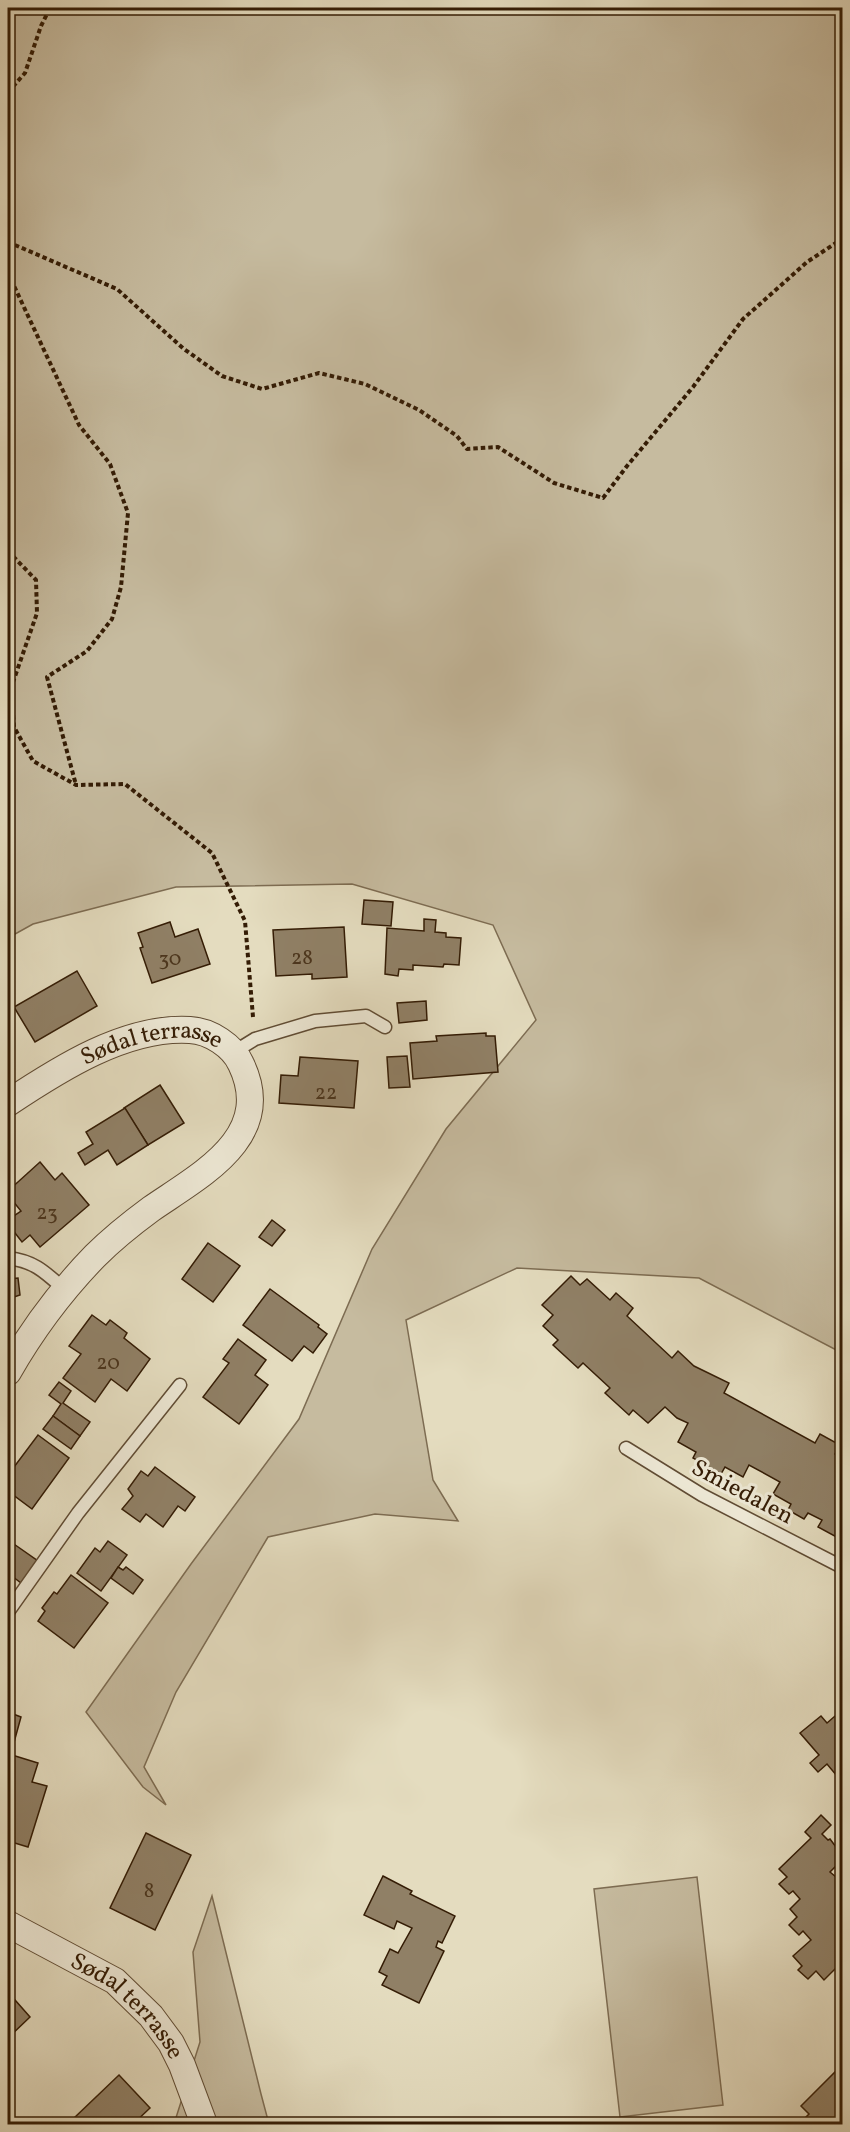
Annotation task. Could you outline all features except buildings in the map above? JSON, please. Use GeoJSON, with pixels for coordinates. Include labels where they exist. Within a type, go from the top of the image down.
{"type":"FeatureCollection","features":[{"type":"Feature","properties":{"kind":"street","name":"Sødal terrasse"},"geometry":{"type":"LineString","coordinates":[[8,1103],[59,1069],[108,1046],[164,1030],[194,1030],[244,1046],[244,1071],[250,1095],[246,1123],[235,1143],[219,1161],[119,1234],[97,1254],[43,1317],[8,1372]]}},
{"type":"Feature","properties":{"kind":"street","name":"Sødal terrasse"},"geometry":{"type":"LineString","coordinates":[[8,1924],[115,1981],[151,2016],[171,2043],[182,2065],[204,2124]]}},
{"type":"Feature","properties":{"kind":"lane"},"geometry":{"type":"LineString","coordinates":[[244,1046],[315,1022],[366,1016],[385,1027]]}},
{"type":"Feature","properties":{"kind":"lane"},"geometry":{"type":"LineString","coordinates":[[8,1258],[24,1260],[45,1271],[64,1290]]}},
{"type":"Feature","properties":{"kind":"lane"},"geometry":{"type":"LineString","coordinates":[[8,1612],[78,1514],[180,1385]]}},
{"type":"Feature","properties":{"kind":"lane","name":"Smiedalen"},"geometry":{"type":"LineString","coordinates":[[626,1448],[702,1495],[843,1567]]}},
{"type":"Feature","properties":{"kind":"path"},"geometry":{"type":"LineString","coordinates":[[8,92],[25,73],[41,26],[50,8]]}},
{"type":"Feature","properties":{"kind":"path"},"geometry":{"type":"LineString","coordinates":[[8,242],[117,289],[184,349],[222,376],[262,389],[319,373],[365,384],[418,410],[457,436],[467,449],[498,447],[554,483],[603,498],[693,387],[743,320],[807,262],[843,239]]}},
{"type":"Feature","properties":{"kind":"path"},"geometry":{"type":"LineString","coordinates":[[8,273],[79,425],[110,464],[128,513],[121,587],[112,619],[87,651],[47,677],[76,785]]}},
{"type":"Feature","properties":{"kind":"path"},"geometry":{"type":"LineString","coordinates":[[8,551],[36,580],[37,613],[11,688],[14,727],[33,761],[76,785],[125,784],[212,853],[244,921],[244,1046]]}},
{"type":"Feature","properties":{"kind":"shaded area"},"geometry":{"type":"Polygon","coordinates":[[[8,8],[842,8],[842,1353],[699,1278],[517,1268],[406,1320],[433,1480],[458,1521],[375,1514],[268,1537],[176,1692],[144,1767],[166,1805],[143,1787],[86,1712],[191,1564],[299,1419],[372,1249],[446,1129],[536,1020],[493,925],[352,884],[176,887],[33,924],[8,938],[8,8]]]}},
{"type":"Feature","properties":{"kind":"shaded area"},"geometry":{"type":"Polygon","coordinates":[[[697,1877],[723,2105],[620,2117],[594,1889],[697,1877]]]}},
{"type":"Feature","properties":{"kind":"shaded area"},"geometry":{"type":"Polygon","coordinates":[[[212,1896],[269,2124],[174,2124],[200,2042],[193,1952],[212,1896]]]}}]}
